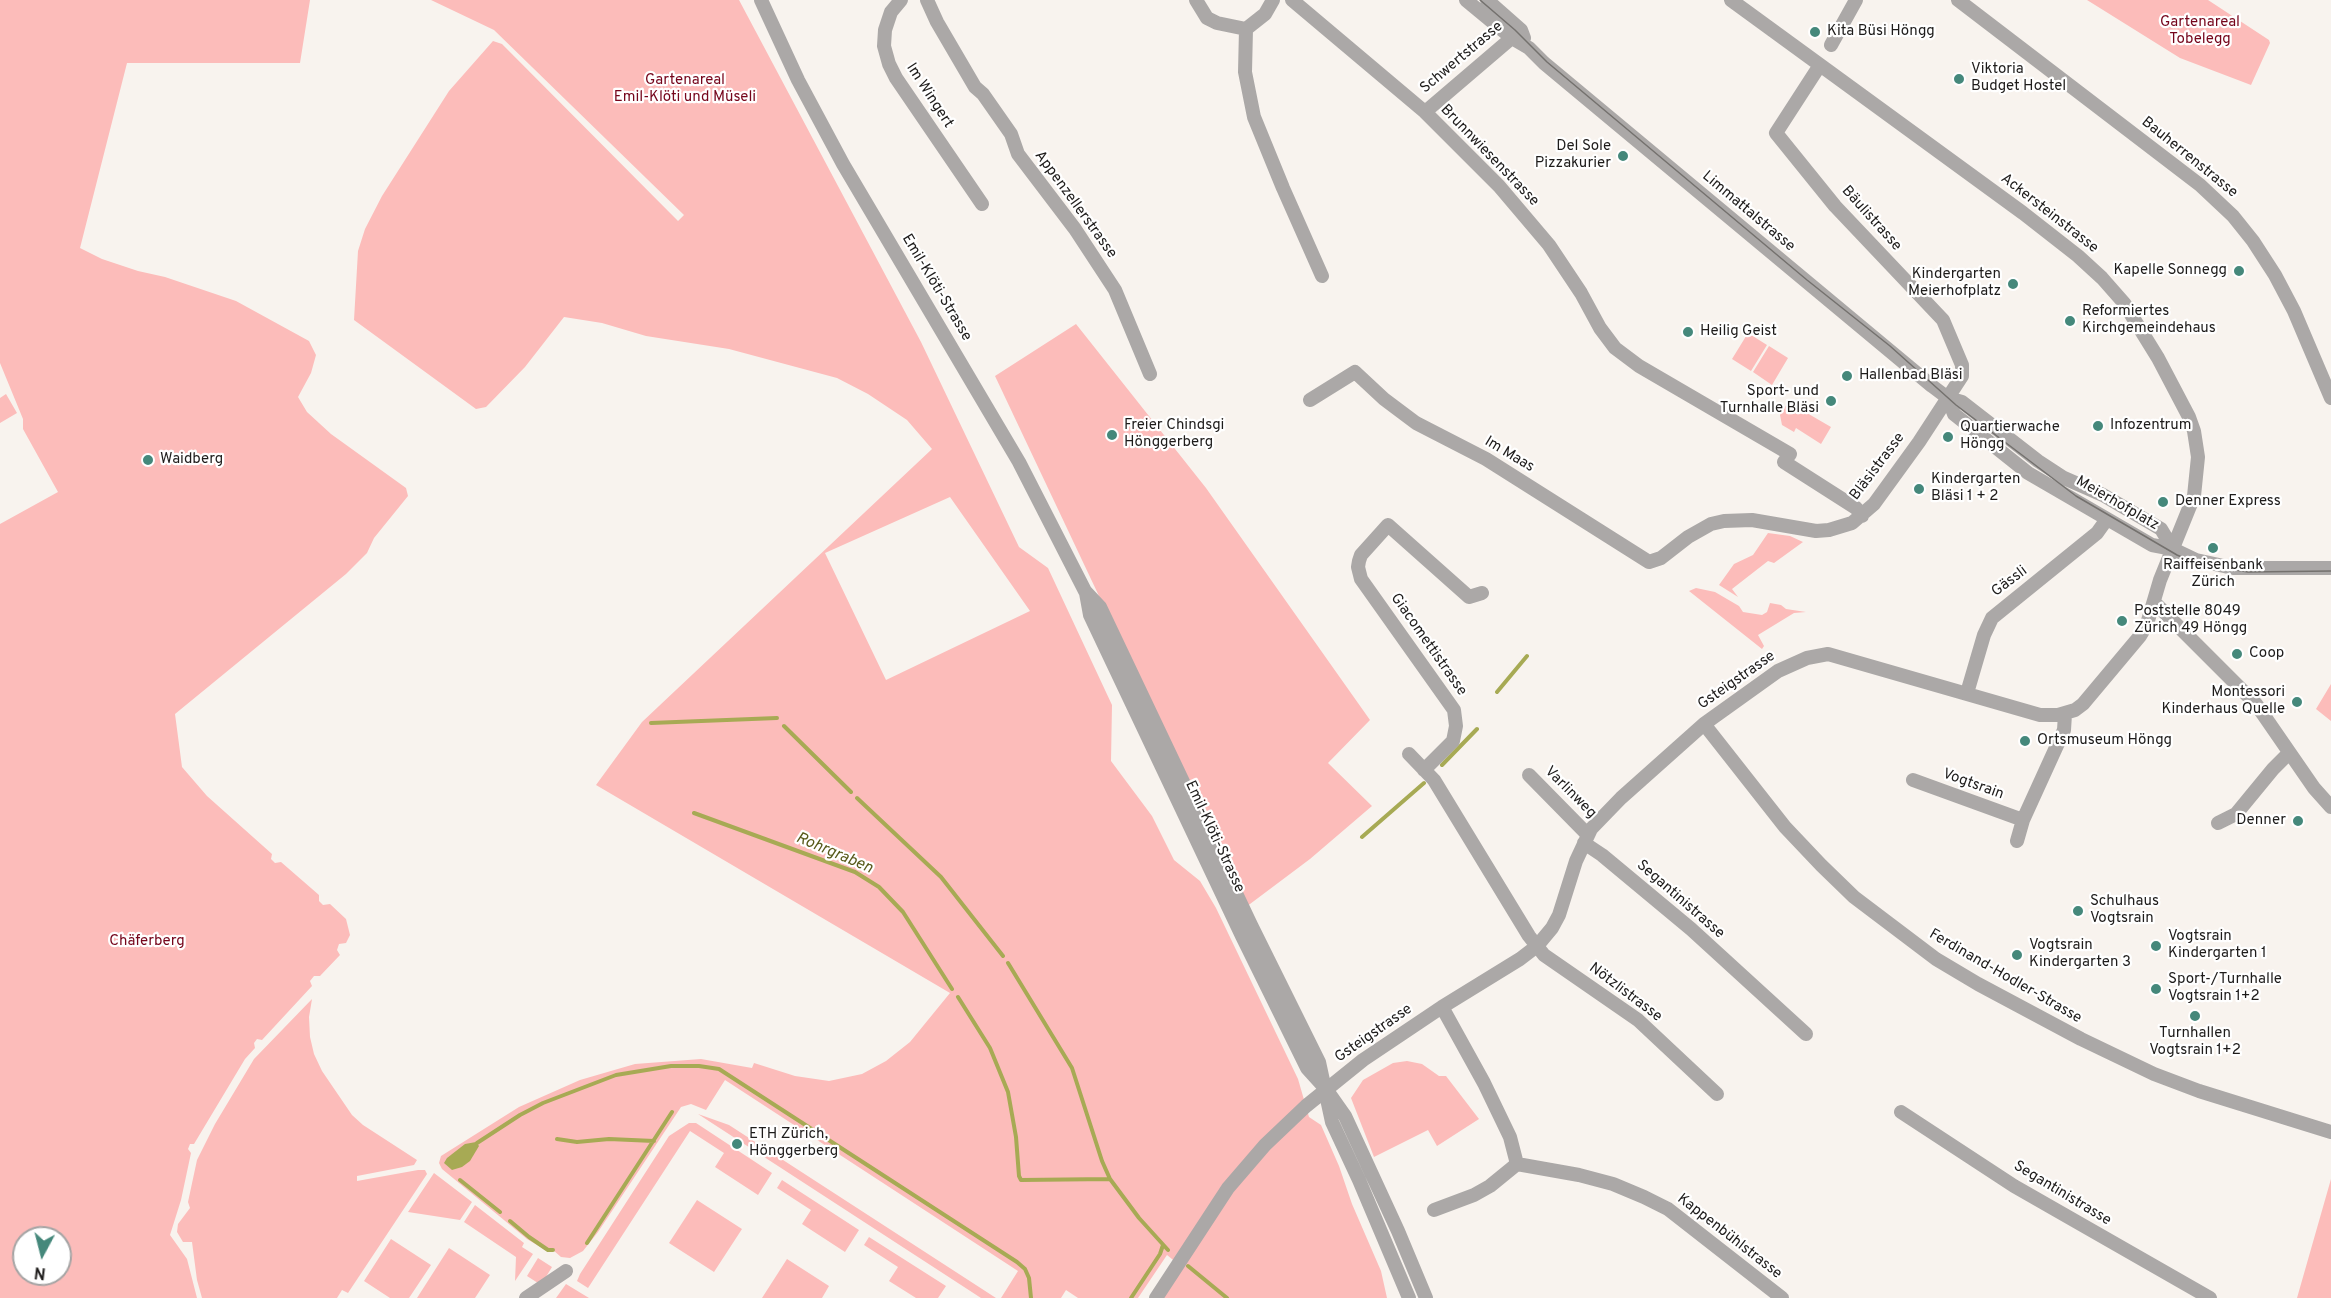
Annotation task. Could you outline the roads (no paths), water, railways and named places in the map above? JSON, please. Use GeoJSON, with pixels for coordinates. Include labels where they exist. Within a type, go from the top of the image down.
{"type":"FeatureCollection","features":[{"type":"Feature","properties":{"kind":"street","name":"Emil-Klöti-Strasse"},"geometry":{"type":"LineString","coordinates":[[761,0],[819,122],[1014,453],[1086,591],[1100,608],[1246,915],[1319,1062],[1332,1122],[1409,1298]]}},
{"type":"Feature","properties":{"kind":"street","name":"Im Wingert"},"geometry":{"type":"LineString","coordinates":[[901,0],[891,12],[885,30],[884,46],[889,64],[896,78],[982,204]]}},
{"type":"Feature","properties":{"kind":"street","name":"Appenzellerstrasse"},"geometry":{"type":"LineString","coordinates":[[927,0],[937,22],[975,87],[983,94],[1011,135],[1018,154],[1075,228],[1115,290],[1150,374]]}},
{"type":"Feature","properties":{"kind":"street"},"geometry":{"type":"LineString","coordinates":[[1196,0],[1207,18],[1217,23],[1246,29],[1265,15],[1273,0]]}},
{"type":"Feature","properties":{"kind":"street","name":"Brunnwiesenstrasse"},"geometry":{"type":"LineString","coordinates":[[1292,0],[1425,112],[1499,186],[1568,273],[1608,340],[1624,356],[1790,454],[1784,462],[1856,508],[1862,516]]}},
{"type":"Feature","properties":{"kind":"street","name":"Limmattalstrasse"},"geometry":{"type":"LineString","coordinates":[[1466,0],[1516,34]]}},
{"type":"Feature","properties":{"kind":"street","name":"Limmattalstrasse"},"geometry":{"type":"LineString","coordinates":[[1487,0],[1544,63],[1948,398],[1962,402],[2042,464],[2059,482]]}},
{"type":"Feature","properties":{"kind":"street","name":"Ackersteinstrasse"},"geometry":{"type":"LineString","coordinates":[[1731,0],[2068,249],[2102,278],[2124,303],[2168,375],[2194,431],[2198,457],[2194,496],[2160,580],[2154,603]]}},
{"type":"Feature","properties":{"kind":"street"},"geometry":{"type":"LineString","coordinates":[[1831,45],[1856,0]]}},
{"type":"Feature","properties":{"kind":"street","name":"Bauherrenstrasse"},"geometry":{"type":"LineString","coordinates":[[1958,0],[2200,185],[2233,216],[2276,275],[2331,398]]}},
{"type":"Feature","properties":{"kind":"street"},"geometry":{"type":"LineString","coordinates":[[1246,29],[1245,72],[1254,117],[1323,276]]}},
{"type":"Feature","properties":{"kind":"street","name":"Schwertstrasse"},"geometry":{"type":"LineString","coordinates":[[1425,112],[1516,34]]}},
{"type":"Feature","properties":{"kind":"street","name":"Bäulistrasse"},"geometry":{"type":"LineString","coordinates":[[1820,65],[1776,134],[1835,206],[1943,320],[1962,365],[1962,376],[1948,398]]}},
{"type":"Feature","properties":{"kind":"street","name":"Im Maas"},"geometry":{"type":"LineString","coordinates":[[1310,400],[1355,372],[1384,399],[1416,423],[1486,459],[1649,562]]}},
{"type":"Feature","properties":{"kind":"street","name":"Bläsistrasse"},"geometry":{"type":"LineString","coordinates":[[1649,562],[1661,558],[1688,537],[1724,521],[1752,520],[1816,531],[1840,528],[1862,516],[1874,504],[1948,398]]}},
{"type":"Feature","properties":{"kind":"street","name":"Meierhofplatz"},"geometry":{"type":"LineString","coordinates":[[2059,482],[2103,495],[2162,529],[2173,549]]}},
{"type":"Feature","properties":{"kind":"street","name":"Meierhofplatz"},"geometry":{"type":"LineString","coordinates":[[2059,482],[2107,519],[2152,545],[2173,549]]}},
{"type":"Feature","properties":{"kind":"street","name":"Gässli"},"geometry":{"type":"LineString","coordinates":[[1967,693],[1984,635],[1992,618],[2097,533],[2107,519]]}},
{"type":"Feature","properties":{"kind":"street","name":"Giacomettistrasse"},"geometry":{"type":"LineString","coordinates":[[1424,770],[1452,741],[1456,726],[1454,710],[1361,579],[1359,561],[1361,555],[1388,525],[1469,597],[1482,593]]}},
{"type":"Feature","properties":{"kind":"street"},"geometry":{"type":"LineString","coordinates":[[2173,549],[2196,560],[2233,568],[2331,568]]}},
{"type":"Feature","properties":{"kind":"street"},"geometry":{"type":"LineString","coordinates":[[2017,842],[2023,820],[2064,730],[2065,714],[2083,704],[2140,636],[2154,603],[2256,705],[2289,753],[2331,807]]}},
{"type":"Feature","properties":{"kind":"street","name":"Gsteigstrasse"},"geometry":{"type":"LineString","coordinates":[[1156,1298],[1228,1188],[1272,1138],[1326,1089],[1442,1006],[1520,959],[1537,946],[1552,928],[1559,915],[1586,839],[1621,798],[1704,724],[1778,671],[1793,662],[1828,654],[2040,715],[2065,714]]}},
{"type":"Feature","properties":{"kind":"street","name":"Ferdinand-Hodler-Strasse"},"geometry":{"type":"LineString","coordinates":[[1704,724],[1785,827],[1821,865],[1854,897],[1936,958],[1978,984],[2081,1039],[2154,1074],[2199,1091],[2331,1132]]}},
{"type":"Feature","properties":{"kind":"street"},"geometry":{"type":"LineString","coordinates":[[2218,823],[2236,814],[2289,753]]}},
{"type":"Feature","properties":{"kind":"street"},"geometry":{"type":"LineString","coordinates":[[1409,754],[1434,780],[1537,946]]}},
{"type":"Feature","properties":{"kind":"street","name":"Varlinweg"},"geometry":{"type":"LineString","coordinates":[[1529,775],[1586,839]]}},
{"type":"Feature","properties":{"kind":"street","name":"Vogtsrain"},"geometry":{"type":"LineString","coordinates":[[1912,780],[2023,820]]}},
{"type":"Feature","properties":{"kind":"street","name":"Segantinistrasse"},"geometry":{"type":"LineString","coordinates":[[1586,839],[1691,929],[1806,1034]]}},
{"type":"Feature","properties":{"kind":"street","name":"Nötzlistrasse"},"geometry":{"type":"LineString","coordinates":[[1537,946],[1544,955],[1638,1020],[1717,1094]]}},
{"type":"Feature","properties":{"kind":"street"},"geometry":{"type":"LineString","coordinates":[[1434,1210],[1474,1195],[1490,1186],[1517,1164],[1510,1137],[1484,1083],[1442,1006]]}},
{"type":"Feature","properties":{"kind":"street","name":"Emil-Klöti-Strasse"},"geometry":{"type":"LineString","coordinates":[[1326,1089],[1345,1116],[1359,1143],[1426,1298]]}},
{"type":"Feature","properties":{"kind":"street","name":"Segantinistrasse"},"geometry":{"type":"LineString","coordinates":[[1902,1113],[2014,1186],[2210,1298]]}},
{"type":"Feature","properties":{"kind":"street","name":"Kappenbühlstrasse"},"geometry":{"type":"LineString","coordinates":[[1517,1164],[1579,1175],[1613,1184],[1668,1209],[1782,1298]]}},
{"type":"Feature","properties":{"kind":"street"},"geometry":{"type":"LineString","coordinates":[[526,1298],[566,1270]]}},
{"type":"Feature","properties":{"kind":"waterway"},"geometry":{"type":"LineString","coordinates":[[1497,692],[1527,656]]}},
{"type":"Feature","properties":{"kind":"waterway","name":"Rohrgraben"},"geometry":{"type":"LineString","coordinates":[[651,723],[777,718]]}},
{"type":"Feature","properties":{"kind":"waterway","name":"Rohrgraben"},"geometry":{"type":"LineString","coordinates":[[784,726],[851,792]]}},
{"type":"Feature","properties":{"kind":"waterway"},"geometry":{"type":"LineString","coordinates":[[1442,765],[1477,729]]}},
{"type":"Feature","properties":{"kind":"waterway"},"geometry":{"type":"LineString","coordinates":[[1362,837],[1424,783]]}},
{"type":"Feature","properties":{"kind":"waterway","name":"Rohrgraben"},"geometry":{"type":"LineString","coordinates":[[857,798],[941,877],[1003,956]]}},
{"type":"Feature","properties":{"kind":"waterway","name":"Rohrgraben"},"geometry":{"type":"LineString","coordinates":[[694,813],[855,872],[879,887],[903,912],[952,989]]}},
{"type":"Feature","properties":{"kind":"waterway","name":"Rohrgraben"},"geometry":{"type":"LineString","coordinates":[[1008,963],[1072,1068],[1110,1179],[1139,1218],[1168,1250]]}},
{"type":"Feature","properties":{"kind":"waterway","name":"Rohrgraben"},"geometry":{"type":"LineString","coordinates":[[958,997],[990,1048],[1008,1092],[1021,1180],[1110,1179]]}},
{"type":"Feature","properties":{"kind":"waterway"},"geometry":{"type":"LineString","coordinates":[[477,1143],[543,1103],[616,1075],[671,1066],[719,1069],[1017,1262],[1025,1269],[1029,1278],[1031,1298]]}},
{"type":"Feature","properties":{"kind":"waterway"},"geometry":{"type":"LineString","coordinates":[[587,1243],[672,1112]]}},
{"type":"Feature","properties":{"kind":"waterway"},"geometry":{"type":"LineString","coordinates":[[557,1139],[577,1142],[609,1139],[654,1141]]}},
{"type":"Feature","properties":{"kind":"waterway"},"geometry":{"type":"LineString","coordinates":[[460,1180],[500,1212]]}},
{"type":"Feature","properties":{"kind":"waterway"},"geometry":{"type":"LineString","coordinates":[[510,1221],[548,1250],[553,1250]]}},
{"type":"Feature","properties":{"kind":"waterway"},"geometry":{"type":"LineString","coordinates":[[1131,1298],[1160,1254],[1163,1245]]}},
{"type":"Feature","properties":{"kind":"waterway","name":"Rohrgraben"},"geometry":{"type":"LineString","coordinates":[[1188,1266],[1227,1298]]}},
{"type":"Feature","properties":{"kind":"tram line"},"geometry":{"type":"LineString","coordinates":[[1480,0],[1547,62],[1807,280],[1890,346],[1956,405],[2076,496],[2177,555],[2198,564],[2248,572],[2331,571]]}},
{"type":"Feature","properties":{"kind":"place","name":"Kita Büsi Höngg"},"geometry":{"type":"Point","coordinates":[1815,32]}},
{"type":"Feature","properties":{"kind":"place","name":"Viktoria Budget Hostel"},"geometry":{"type":"Point","coordinates":[1959,79]}},
{"type":"Feature","properties":{"kind":"place","name":"Del Sole Pizzakurier"},"geometry":{"type":"Point","coordinates":[1623,156]}},
{"type":"Feature","properties":{"kind":"place","name":"Kapelle Sonnegg"},"geometry":{"type":"Point","coordinates":[2239,271]}},
{"type":"Feature","properties":{"kind":"place","name":"Kindergarten Meierhofplatz"},"geometry":{"type":"Point","coordinates":[2013,284]}},
{"type":"Feature","properties":{"kind":"place","name":"Reformiertes Kirchgemeindehaus"},"geometry":{"type":"Point","coordinates":[2070,321]}},
{"type":"Feature","properties":{"kind":"place","name":"Heilig Geist"},"geometry":{"type":"Point","coordinates":[1688,332]}},
{"type":"Feature","properties":{"kind":"place","name":"Hallenbad Bläsi"},"geometry":{"type":"Point","coordinates":[1847,376]}},
{"type":"Feature","properties":{"kind":"place","name":"Sport- und Turnhalle Bläsi"},"geometry":{"type":"Point","coordinates":[1831,401]}},
{"type":"Feature","properties":{"kind":"place","name":"Infozentrum"},"geometry":{"type":"Point","coordinates":[2098,426]}},
{"type":"Feature","properties":{"kind":"place","name":"Freier Chindsgi Hönggerberg"},"geometry":{"type":"Point","coordinates":[1112,435]}},
{"type":"Feature","properties":{"kind":"place","name":"Quartierwache Höngg"},"geometry":{"type":"Point","coordinates":[1948,437]}},
{"type":"Feature","properties":{"kind":"place","name":"Waidberg"},"geometry":{"type":"Point","coordinates":[148,460]}},
{"type":"Feature","properties":{"kind":"place","name":"Kindergarten Bläsi 1 + 2"},"geometry":{"type":"Point","coordinates":[1919,489]}},
{"type":"Feature","properties":{"kind":"place","name":"Denner Express"},"geometry":{"type":"Point","coordinates":[2163,502]}},
{"type":"Feature","properties":{"kind":"place","name":"Raiffeisenbank Zürich"},"geometry":{"type":"Point","coordinates":[2213,548]}},
{"type":"Feature","properties":{"kind":"place","name":"Poststelle 8049 Zürich 49 Höngg"},"geometry":{"type":"Point","coordinates":[2122,621]}},
{"type":"Feature","properties":{"kind":"place","name":"Coop"},"geometry":{"type":"Point","coordinates":[2237,654]}},
{"type":"Feature","properties":{"kind":"place","name":"Montessori Kinderhaus Quelle"},"geometry":{"type":"Point","coordinates":[2297,702]}},
{"type":"Feature","properties":{"kind":"place","name":"Ortsmuseum Höngg"},"geometry":{"type":"Point","coordinates":[2025,741]}},
{"type":"Feature","properties":{"kind":"place","name":"Denner"},"geometry":{"type":"Point","coordinates":[2298,821]}},
{"type":"Feature","properties":{"kind":"place","name":"Schulhaus Vogtsrain"},"geometry":{"type":"Point","coordinates":[2078,911]}},
{"type":"Feature","properties":{"kind":"place","name":"Vogtsrain Kindergarten 1"},"geometry":{"type":"Point","coordinates":[2156,946]}},
{"type":"Feature","properties":{"kind":"place","name":"Vogtsrain Kindergarten 3"},"geometry":{"type":"Point","coordinates":[2017,955]}},
{"type":"Feature","properties":{"kind":"place","name":"Sport-/Turnhalle Vogtsrain 1+2"},"geometry":{"type":"Point","coordinates":[2156,989]}},
{"type":"Feature","properties":{"kind":"place","name":"Turnhallen Vogtsrain 1+2"},"geometry":{"type":"Point","coordinates":[2195,1016]}},
{"type":"Feature","properties":{"kind":"place","name":"ETH Zürich, Hönggerberg"},"geometry":{"type":"Point","coordinates":[737,1144]}},
{"type":"Feature","properties":{"kind":"park label","name":"Gartenareal Tobelegg"},"geometry":{"type":"Point","coordinates":[2200,32]}},
{"type":"Feature","properties":{"kind":"park label","name":"Gartenareal Emil-Klöti und Müseli"},"geometry":{"type":"Point","coordinates":[685,90]}},
{"type":"Feature","properties":{"kind":"park label","name":"Chäferberg"},"geometry":{"type":"Point","coordinates":[147,942]}}]}
